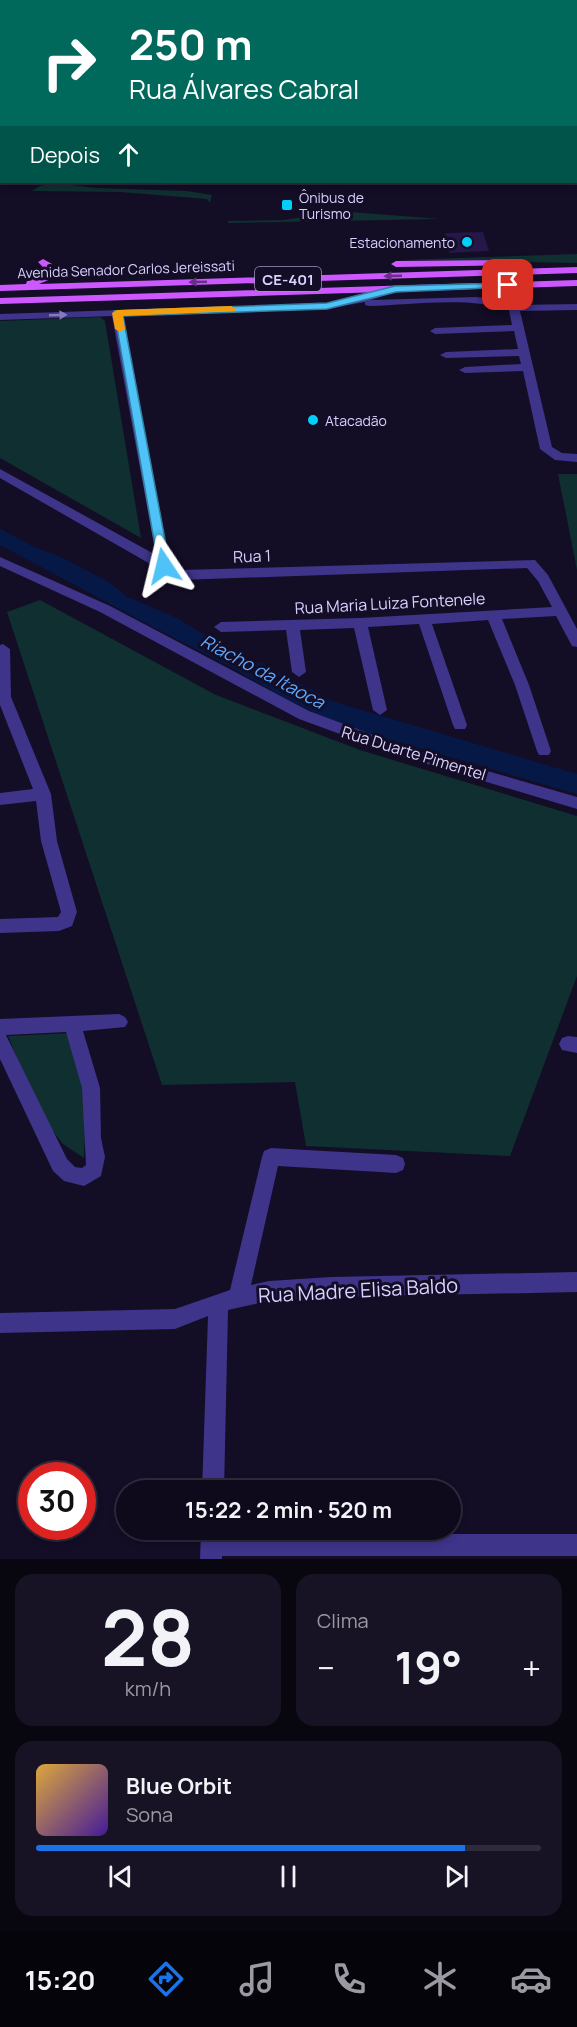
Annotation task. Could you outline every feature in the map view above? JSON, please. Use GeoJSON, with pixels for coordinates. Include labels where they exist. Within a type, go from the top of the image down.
{"type":"FeatureCollection","features":[{"type":"Feature","properties":{"kind":"main road"},"geometry":{"type":"LineString","coordinates":[[14,288],[47,277],[50,274],[49,268],[43,262]]}},
{"type":"Feature","properties":{"kind":"main road"},"geometry":{"type":"LineString","coordinates":[[396,264],[492,262],[577,269]]}},
{"type":"Feature","properties":{"kind":"main road","name":"Avenida Senador Carlos Jereissati"},"geometry":{"type":"LineString","coordinates":[[0,288],[577,269]]}},
{"type":"Feature","properties":{"kind":"main road","name":"Avenida Senador Carlos Jereissati"},"geometry":{"type":"LineString","coordinates":[[0,301],[577,283]]}},
{"type":"Feature","properties":{"kind":"street"},"geometry":{"type":"LineString","coordinates":[[342,304],[395,289]]}},
{"type":"Feature","properties":{"kind":"street"},"geometry":{"type":"LineString","coordinates":[[0,317],[476,300],[497,302],[514,308],[577,306]]}},
{"type":"Feature","properties":{"kind":"street"},"geometry":{"type":"LineString","coordinates":[[514,308],[546,449],[559,457],[577,458]]}},
{"type":"Feature","properties":{"kind":"street"},"geometry":{"type":"LineString","coordinates":[[117,313],[164,566]]}},
{"type":"Feature","properties":{"kind":"street"},"geometry":{"type":"LineString","coordinates":[[435,331],[518,328]]}},
{"type":"Feature","properties":{"kind":"street"},"geometry":{"type":"LineString","coordinates":[[446,355],[524,352]]}},
{"type":"Feature","properties":{"kind":"street"},"geometry":{"type":"LineString","coordinates":[[465,370],[527,367]]}},
{"type":"Feature","properties":{"kind":"street","name":"Rua 1"},"geometry":{"type":"LineString","coordinates":[[0,473],[180,576],[524,562],[533,565],[543,578],[560,611]]}},
{"type":"Feature","properties":{"kind":"street","name":"Rua Duarte Pimentel"},"geometry":{"type":"LineString","coordinates":[[0,561],[105,609],[304,715],[332,727],[374,742],[577,803]]}},
{"type":"Feature","properties":{"kind":"street"},"geometry":{"type":"LineString","coordinates":[[560,611],[577,642]]}},
{"type":"Feature","properties":{"kind":"street","name":"Rua Maria Luiza Fontenele"},"geometry":{"type":"LineString","coordinates":[[220,627],[424,620],[560,611]]}},
{"type":"Feature","properties":{"kind":"street"},"geometry":{"type":"LineString","coordinates":[[493,615],[522,685],[544,751]]}},
{"type":"Feature","properties":{"kind":"street"},"geometry":{"type":"LineString","coordinates":[[424,620],[460,725]]}},
{"type":"Feature","properties":{"kind":"street"},"geometry":{"type":"LineString","coordinates":[[360,623],[380,710]]}},
{"type":"Feature","properties":{"kind":"street"},"geometry":{"type":"LineString","coordinates":[[292,624],[299,672]]}},
{"type":"Feature","properties":{"kind":"street"},"geometry":{"type":"LineString","coordinates":[[0,926],[59,924],[66,921],[69,912],[49,842],[43,794],[4,697],[3,649]]}},
{"type":"Feature","properties":{"kind":"street"},"geometry":{"type":"LineString","coordinates":[[0,799],[43,794]]}},
{"type":"Feature","properties":{"kind":"street"},"geometry":{"type":"LineString","coordinates":[[0,1027],[120,1022]]}},
{"type":"Feature","properties":{"kind":"street"},"geometry":{"type":"LineString","coordinates":[[0,1040],[60,1165],[71,1175],[84,1177],[94,1170],[96,1157],[92,1138],[91,1088],[73,1025]]}},
{"type":"Feature","properties":{"kind":"street"},"geometry":{"type":"LineString","coordinates":[[214,1480],[228,1300],[271,1157],[396,1164]]}},
{"type":"Feature","properties":{"kind":"street","name":"Rua Madre Elisa Baldo"},"geometry":{"type":"LineString","coordinates":[[0,1323],[175,1319],[228,1300],[269,1291],[331,1287],[577,1282]]}},
{"type":"Feature","properties":{"kind":"street"},"geometry":{"type":"LineString","coordinates":[[212,1545],[464,1552],[577,1545]]}},
{"type":"Feature","properties":{"kind":"green space"},"geometry":{"type":"Polygon","coordinates":[[[56,183],[96,188],[187,191],[212,195],[210,203],[207,199],[120,192],[32,191],[40,186],[56,183]]]}},
{"type":"Feature","properties":{"kind":"green space"},"geometry":{"type":"Polygon","coordinates":[[[338,211],[440,219],[228,223],[228,221],[284,220],[338,211]]]}},
{"type":"Feature","properties":{"kind":"green space"},"geometry":{"type":"Polygon","coordinates":[[[577,254],[577,263],[402,260],[577,254]]]}},
{"type":"Feature","properties":{"kind":"green space"},"geometry":{"type":"Polygon","coordinates":[[[100,317],[105,321],[141,538],[0,458],[0,321],[100,317]]]}},
{"type":"Feature","properties":{"kind":"green space"},"geometry":{"type":"Polygon","coordinates":[[[558,474],[577,474],[577,570],[558,474]]]}},
{"type":"Feature","properties":{"kind":"green space"},"geometry":{"type":"Polygon","coordinates":[[[40,600],[216,695],[360,750],[577,816],[577,976],[510,1156],[306,1146],[295,1082],[162,1085],[7,612],[40,600]]]}},
{"type":"Feature","properties":{"kind":"green space"},"geometry":{"type":"Polygon","coordinates":[[[73,1033],[86,1095],[84,1158],[63,1144],[42,1118],[8,1036],[73,1033]]]}},
{"type":"Feature","properties":{"kind":"water"},"geometry":{"type":"Polygon","coordinates":[[[0,528],[15,540],[59,556],[109,582],[126,596],[177,618],[243,658],[263,664],[335,702],[577,774],[577,794],[339,725],[0,545],[0,528]]]}},
{"type":"Feature","properties":{"kind":"building","name":"Estacionamento"},"geometry":{"type":"Polygon","coordinates":[[[483,232],[489,251],[449,253],[445,233],[483,232]]]}},
{"type":"Feature","properties":{"kind":"waterway","name":"Riacho da Itaoca"},"geometry":{"type":"LineString","coordinates":[[0,531],[32,548]]}},
{"type":"Feature","properties":{"kind":"slow traffic"},"geometry":{"type":"LineString","coordinates":[[120,329],[117,313],[231,309]]}},
{"type":"Feature","properties":{"kind":"place","name":"Ônibus de Turismo"},"geometry":{"type":"Point","coordinates":[287,205]}},
{"type":"Feature","properties":{"kind":"place","name":"Estacionamento"},"geometry":{"type":"Point","coordinates":[467,242]}},
{"type":"Feature","properties":{"kind":"place","name":"Atacadão"},"geometry":{"type":"Point","coordinates":[313,420]}},
{"type":"Feature","properties":{"kind":"route"},"geometry":{"type":"LineString","coordinates":[[164,566],[117,313],[327,306],[395,289],[508,285]]}}]}
